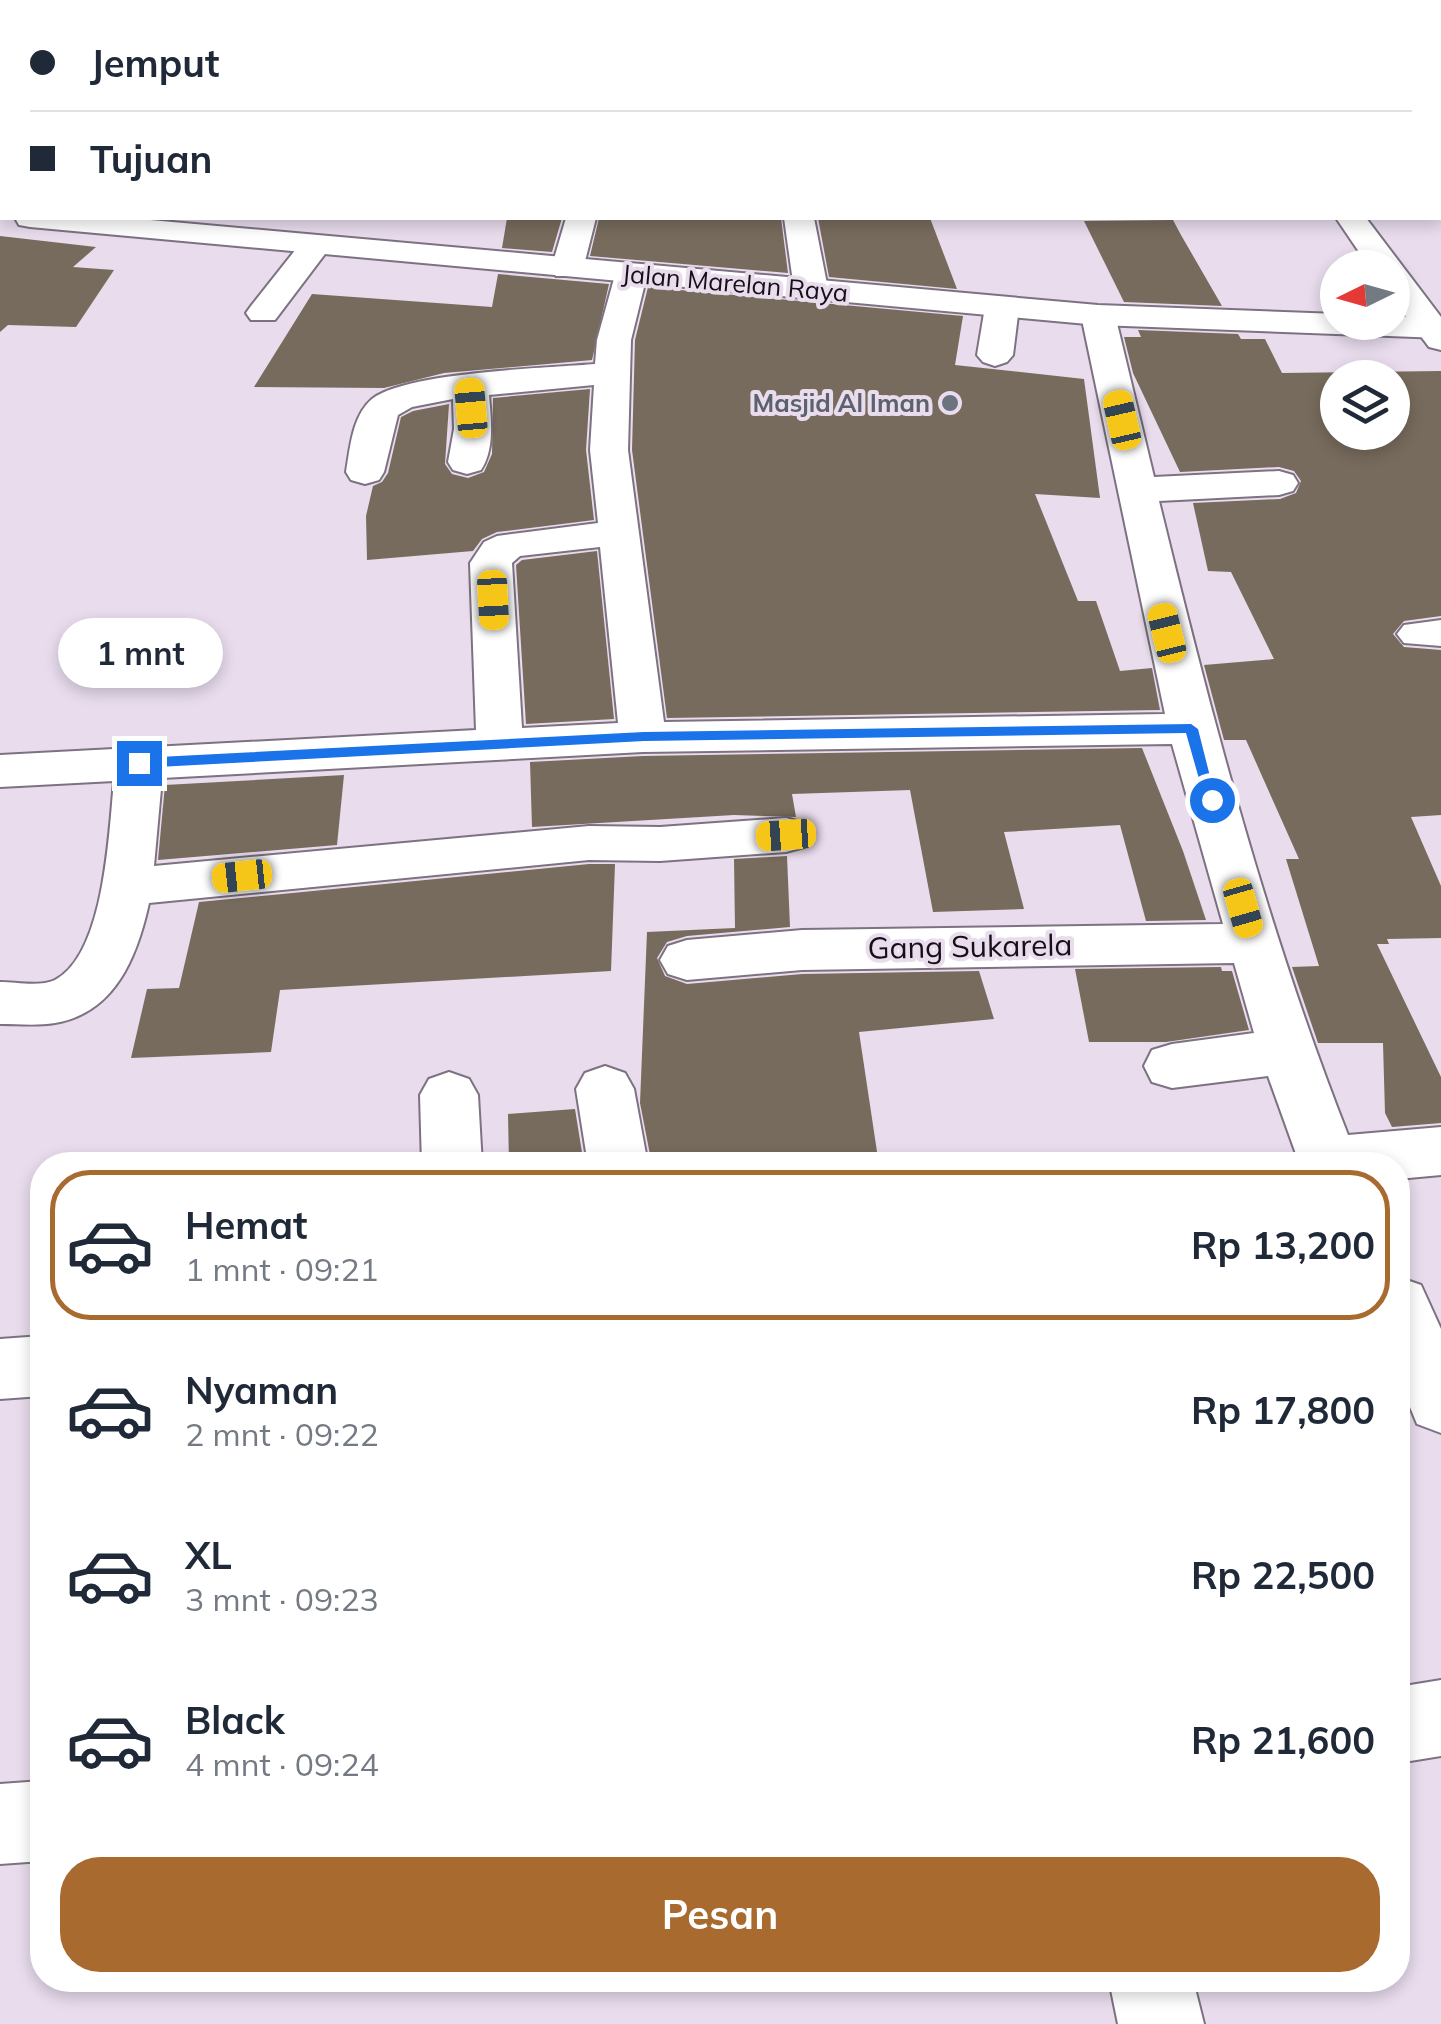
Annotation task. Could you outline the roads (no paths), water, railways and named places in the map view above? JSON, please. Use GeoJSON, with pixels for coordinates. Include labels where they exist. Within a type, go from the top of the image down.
{"type":"FeatureCollection","features":[{"type":"Feature","properties":{"kind":"street","name":"Jalan Marelan Raya"},"geometry":{"type":"LineString","coordinates":[[67,220],[140,224],[315,246],[1098,315],[1438,332]]}},
{"type":"Feature","properties":{"kind":"street"},"geometry":{"type":"LineString","coordinates":[[567,269],[579,220]]}},
{"type":"Feature","properties":{"kind":"street"},"geometry":{"type":"LineString","coordinates":[[799,220],[811,289]]}},
{"type":"Feature","properties":{"kind":"street"},"geometry":{"type":"LineString","coordinates":[[1352,220],[1374,250]]}},
{"type":"Feature","properties":{"kind":"street"},"geometry":{"type":"LineString","coordinates":[[263,313],[315,246]]}},
{"type":"Feature","properties":{"kind":"street"},"geometry":{"type":"LineString","coordinates":[[631,275],[614,340],[610,450],[644,737]]}},
{"type":"Feature","properties":{"kind":"street"},"geometry":{"type":"LineString","coordinates":[[1410,297],[1438,332]]}},
{"type":"Feature","properties":{"kind":"street"},"geometry":{"type":"LineString","coordinates":[[994,355],[1002,307]]}},
{"type":"Feature","properties":{"kind":"street"},"geometry":{"type":"LineString","coordinates":[[1098,315],[1191,729],[1287,1050],[1326,1152]]}},
{"type":"Feature","properties":{"kind":"street"},"geometry":{"type":"LineString","coordinates":[[364,472],[377,418],[396,400],[470,388],[612,374]]}},
{"type":"Feature","properties":{"kind":"street"},"geometry":{"type":"LineString","coordinates":[[468,462],[473,429],[470,388]]}},
{"type":"Feature","properties":{"kind":"street"},"geometry":{"type":"LineString","coordinates":[[1137,490],[1280,483]]}},
{"type":"Feature","properties":{"kind":"street"},"geometry":{"type":"LineString","coordinates":[[500,747],[491,562],[511,544],[618,533]]}},
{"type":"Feature","properties":{"kind":"street"},"geometry":{"type":"LineString","coordinates":[[0,772],[644,737],[1191,729]]}},
{"type":"Feature","properties":{"kind":"street"},"geometry":{"type":"LineString","coordinates":[[0,1003],[57,1002],[93,984],[107,963],[126,887],[139,763]]}},
{"type":"Feature","properties":{"kind":"street"},"geometry":{"type":"LineString","coordinates":[[126,887],[589,843],[660,844],[786,835]]}},
{"type":"Feature","properties":{"kind":"street","name":"Gang Sukarela"},"geometry":{"type":"LineString","coordinates":[[686,960],[802,950],[1254,943]]}},
{"type":"Feature","properties":{"kind":"street"},"geometry":{"type":"LineString","coordinates":[[1172,1066],[1287,1050]]}},
{"type":"Feature","properties":{"kind":"street"},"geometry":{"type":"LineString","coordinates":[[606,1089],[616,1152]]}},
{"type":"Feature","properties":{"kind":"street"},"geometry":{"type":"LineString","coordinates":[[449,1095],[451,1152]]}},
{"type":"Feature","properties":{"kind":"street"},"geometry":{"type":"LineString","coordinates":[[1410,1155],[1441,1152]]}},
{"type":"Feature","properties":{"kind":"street"},"geometry":{"type":"LineString","coordinates":[[1410,1332],[1441,1402]]}},
{"type":"Feature","properties":{"kind":"street"},"geometry":{"type":"LineString","coordinates":[[0,1369],[30,1367]]}},
{"type":"Feature","properties":{"kind":"street"},"geometry":{"type":"LineString","coordinates":[[1410,1723],[1441,1718]]}},
{"type":"Feature","properties":{"kind":"street"},"geometry":{"type":"LineString","coordinates":[[0,1824],[30,1823]]}},
{"type":"Feature","properties":{"kind":"street"},"geometry":{"type":"LineString","coordinates":[[1154,1992],[1162,2024]]}},
{"type":"Feature","properties":{"kind":"place","name":"Masjid Al Iman"},"geometry":{"type":"Point","coordinates":[950,403]}}]}
